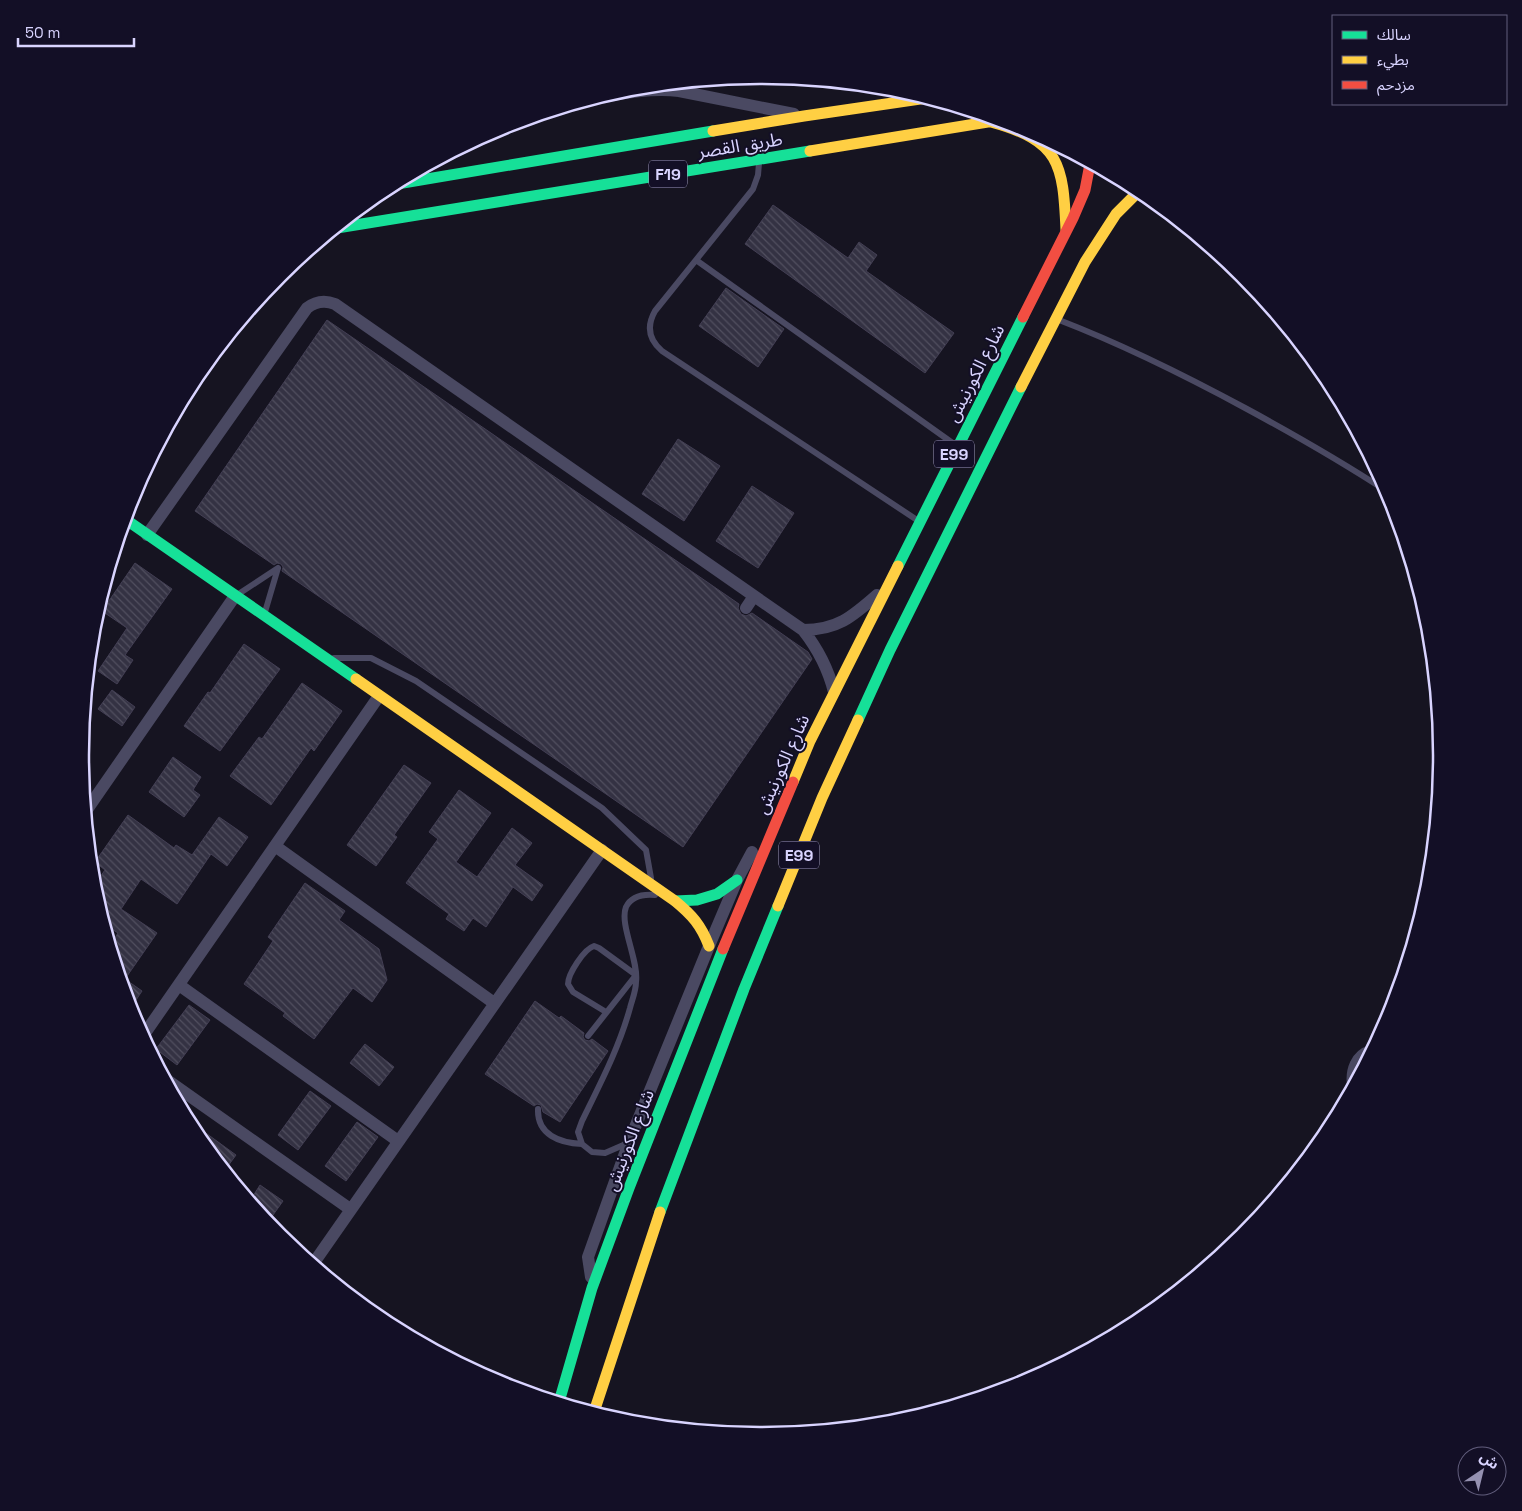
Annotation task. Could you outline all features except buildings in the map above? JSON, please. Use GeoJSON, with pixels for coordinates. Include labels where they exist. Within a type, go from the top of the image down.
{"type":"FeatureCollection","features":[{"type":"Feature","properties":{"kind":"main road","name":"طريق القصر"},"geometry":{"type":"LineString","coordinates":[[411,183],[804,116],[908,101]]}},
{"type":"Feature","properties":{"kind":"main road","name":"طريق القصر"},"geometry":{"type":"LineString","coordinates":[[348,226],[986,123]]}},
{"type":"Feature","properties":{"kind":"main road"},"geometry":{"type":"LineString","coordinates":[[1044,147],[1056,161],[1064,185],[1066,233]]}},
{"type":"Feature","properties":{"kind":"main road","name":"شارع الكورنيش"},"geometry":{"type":"LineString","coordinates":[[561,1397],[592,1288],[629,1188],[728,935],[810,741],[1066,233],[1080,204],[1089,170]]}},
{"type":"Feature","properties":{"kind":"main road","name":"E99"},"geometry":{"type":"LineString","coordinates":[[596,1406],[662,1209],[744,989],[822,798],[890,650],[1056,318],[1085,262],[1105,230],[1116,214],[1133,197]]}},
{"type":"Feature","properties":{"kind":"main road"},"geometry":{"type":"LineString","coordinates":[[131,523],[652,884],[692,915],[703,929],[709,946]]}},
{"type":"Feature","properties":{"kind":"main road"},"geometry":{"type":"LineString","coordinates":[[675,901],[697,900],[717,894],[737,880]]}},
{"type":"Feature","properties":{"kind":"street"},"geometry":{"type":"LineString","coordinates":[[669,90],[804,116]]}},
{"type":"Feature","properties":{"kind":"street"},"geometry":{"type":"LineString","coordinates":[[147,535],[307,308],[318,302],[330,302],[802,630],[816,647],[826,666],[834,693]]}},
{"type":"Feature","properties":{"kind":"street"},"geometry":{"type":"LineString","coordinates":[[802,630],[823,629],[842,623],[888,586]]}},
{"type":"Feature","properties":{"kind":"street"},"geometry":{"type":"LineString","coordinates":[[91,802],[236,596]]}},
{"type":"Feature","properties":{"kind":"street"},"geometry":{"type":"LineString","coordinates":[[746,608],[754,596]]}},
{"type":"Feature","properties":{"kind":"street"},"geometry":{"type":"LineString","coordinates":[[148,1029],[379,696]]}},
{"type":"Feature","properties":{"kind":"street"},"geometry":{"type":"LineString","coordinates":[[592,1288],[588,1257],[629,1142],[737,880],[810,741]]}},
{"type":"Feature","properties":{"kind":"street"},"geometry":{"type":"LineString","coordinates":[[275,846],[494,1004]]}},
{"type":"Feature","properties":{"kind":"street"},"geometry":{"type":"LineString","coordinates":[[316,1259],[602,850]]}},
{"type":"Feature","properties":{"kind":"street"},"geometry":{"type":"LineString","coordinates":[[179,985],[398,1141]]}},
{"type":"Feature","properties":{"kind":"street"},"geometry":{"type":"LineString","coordinates":[[1352,1074],[1357,1061],[1360,1058]]}},
{"type":"Feature","properties":{"kind":"street"},"geometry":{"type":"LineString","coordinates":[[177,1087],[350,1209]]}},
{"type":"Feature","properties":{"kind":"lane"},"geometry":{"type":"LineString","coordinates":[[758,159],[758,174],[753,189],[655,311],[650,319],[650,337],[655,345],[920,522]]}},
{"type":"Feature","properties":{"kind":"lane"},"geometry":{"type":"LineString","coordinates":[[696,260],[958,447]]}},
{"type":"Feature","properties":{"kind":"lane"},"geometry":{"type":"LineString","coordinates":[[1056,318],[1115,342],[1200,383],[1347,465],[1375,484]]}},
{"type":"Feature","properties":{"kind":"lane"},"geometry":{"type":"LineString","coordinates":[[236,596],[278,568],[264,616]]}},
{"type":"Feature","properties":{"kind":"lane"},"geometry":{"type":"LineString","coordinates":[[325,658],[371,658],[416,681],[602,808],[646,850],[652,884]]}},
{"type":"Feature","properties":{"kind":"lane"},"geometry":{"type":"LineString","coordinates":[[582,1144],[578,1132],[582,1120],[622,1034],[635,990],[636,964],[628,937],[625,916],[626,908],[633,898],[644,894],[655,894],[675,901]]}},
{"type":"Feature","properties":{"kind":"lane"},"geometry":{"type":"LineString","coordinates":[[606,1012],[573,992],[568,984],[570,973],[588,948],[594,946],[599,948],[636,975]]}},
{"type":"Feature","properties":{"kind":"lane"},"geometry":{"type":"LineString","coordinates":[[588,1036],[636,975]]}},
{"type":"Feature","properties":{"kind":"lane"},"geometry":{"type":"LineString","coordinates":[[538,1109],[539,1122],[542,1127],[548,1134],[564,1142],[582,1144],[592,1152],[605,1153],[629,1142]]}},
{"type":"Feature","properties":{"kind":"traffic: fast"},"geometry":{"type":"LineString","coordinates":[[413,181],[713,131]]}},
{"type":"Feature","properties":{"kind":"traffic: fast"},"geometry":{"type":"LineString","coordinates":[[348,226],[810,151]]}},
{"type":"Feature","properties":{"kind":"traffic: fast"},"geometry":{"type":"LineString","coordinates":[[898,566],[1023,317]]}},
{"type":"Feature","properties":{"kind":"traffic: fast"},"geometry":{"type":"LineString","coordinates":[[858,720],[890,650],[1021,387]]}},
{"type":"Feature","properties":{"kind":"traffic: fast"},"geometry":{"type":"LineString","coordinates":[[131,523],[356,679]]}},
{"type":"Feature","properties":{"kind":"traffic: fast"},"geometry":{"type":"LineString","coordinates":[[675,901],[697,900],[717,894],[737,880]]}},
{"type":"Feature","properties":{"kind":"traffic: fast"},"geometry":{"type":"LineString","coordinates":[[660,1212],[744,989],[778,906]]}},
{"type":"Feature","properties":{"kind":"traffic: fast"},"geometry":{"type":"LineString","coordinates":[[561,1396],[592,1288],[629,1188],[723,949]]}},
{"type":"Feature","properties":{"kind":"traffic: slow"},"geometry":{"type":"LineString","coordinates":[[713,131],[908,101]]}},
{"type":"Feature","properties":{"kind":"traffic: slow"},"geometry":{"type":"LineString","coordinates":[[810,151],[986,122]]}},
{"type":"Feature","properties":{"kind":"traffic: slow"},"geometry":{"type":"LineString","coordinates":[[1043,146],[1053,158],[1059,171],[1063,188],[1066,230]]}},
{"type":"Feature","properties":{"kind":"traffic: slow"},"geometry":{"type":"LineString","coordinates":[[1021,387],[1085,262],[1116,214],[1133,197]]}},
{"type":"Feature","properties":{"kind":"traffic: slow"},"geometry":{"type":"LineString","coordinates":[[793,782],[810,741],[898,566]]}},
{"type":"Feature","properties":{"kind":"traffic: slow"},"geometry":{"type":"LineString","coordinates":[[356,679],[675,901],[695,921],[703,932],[709,946]]}},
{"type":"Feature","properties":{"kind":"traffic: slow"},"geometry":{"type":"LineString","coordinates":[[778,906],[822,798],[858,720]]}},
{"type":"Feature","properties":{"kind":"traffic: slow"},"geometry":{"type":"LineString","coordinates":[[596,1406],[660,1212]]}},
{"type":"Feature","properties":{"kind":"traffic: jam"},"geometry":{"type":"LineString","coordinates":[[1023,317],[1073,218],[1085,190],[1089,170]]}},
{"type":"Feature","properties":{"kind":"traffic: jam"},"geometry":{"type":"LineString","coordinates":[[723,949],[793,782]]}}]}
